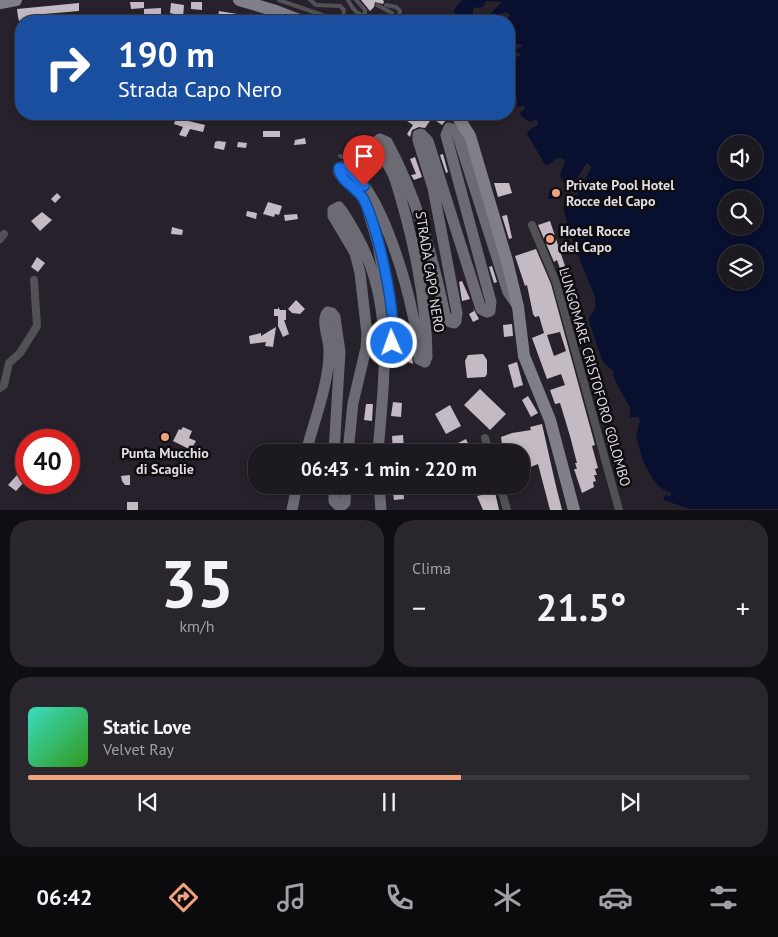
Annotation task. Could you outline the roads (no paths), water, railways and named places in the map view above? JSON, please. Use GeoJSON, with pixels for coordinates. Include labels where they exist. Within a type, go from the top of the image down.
{"type":"FeatureCollection","features":[{"type":"Feature","properties":{"kind":"main road"},"geometry":{"type":"LineString","coordinates":[[0,3],[16,0]]}},
{"type":"Feature","properties":{"kind":"main road"},"geometry":{"type":"LineString","coordinates":[[239,0],[262,4],[288,15]]}},
{"type":"Feature","properties":{"kind":"main road"},"geometry":{"type":"LineString","coordinates":[[460,120],[470,136],[513,282],[524,356],[550,420],[574,510]]}},
{"type":"Feature","properties":{"kind":"street","name":"STRADA CAPO NERO"},"geometry":{"type":"LineString","coordinates":[[386,347],[390,347],[394,335],[378,244],[365,201],[361,194],[342,177],[339,168],[347,168],[366,189],[389,233],[410,303],[419,343],[418,359],[421,362],[425,362],[426,349],[415,257],[407,215],[390,165],[376,147],[379,140],[383,139],[387,142],[412,192],[430,247],[445,315],[450,322],[454,323],[456,322],[457,313],[433,188],[418,135],[421,134],[428,141],[481,309],[487,312],[490,310],[491,302],[446,135],[450,128],[456,130],[508,292],[518,307]]}},
{"type":"Feature","properties":{"kind":"street"},"geometry":{"type":"LineString","coordinates":[[349,444],[354,403],[366,348],[367,334],[358,264],[352,245],[334,216],[335,208],[339,207],[363,247],[371,267],[383,318],[386,347],[379,444]]}},
{"type":"Feature","properties":{"kind":"street","name":"LUNGOMARE CRISTOFORO COLOMBO"},"geometry":{"type":"LineString","coordinates":[[532,225],[556,282],[619,510]]}},
{"type":"Feature","properties":{"kind":"street"},"geometry":{"type":"LineString","coordinates":[[0,388],[4,385],[9,363],[20,354],[36,330],[37,317],[34,280]]}},
{"type":"Feature","properties":{"kind":"street"},"geometry":{"type":"LineString","coordinates":[[308,444],[329,362],[330,348],[324,319],[328,312],[332,313],[335,317],[340,352],[334,444]]}},
{"type":"Feature","properties":{"kind":"street"},"geometry":{"type":"LineString","coordinates":[[485,438],[487,444]]}},
{"type":"Feature","properties":{"kind":"street"},"geometry":{"type":"LineString","coordinates":[[292,510],[295,494]]}},
{"type":"Feature","properties":{"kind":"street"},"geometry":{"type":"LineString","coordinates":[[334,494],[334,501],[340,507],[345,503],[346,494]]}},
{"type":"Feature","properties":{"kind":"street"},"geometry":{"type":"LineString","coordinates":[[379,494],[381,510]]}},
{"type":"Feature","properties":{"kind":"street"},"geometry":{"type":"LineString","coordinates":[[503,494],[507,510]]}},
{"type":"Feature","properties":{"kind":"lane"},"geometry":{"type":"LineString","coordinates":[[279,0],[321,15]]}},
{"type":"Feature","properties":{"kind":"lane"},"geometry":{"type":"LineString","coordinates":[[310,0],[316,5],[340,6],[343,15]]}},
{"type":"Feature","properties":{"kind":"lane"},"geometry":{"type":"LineString","coordinates":[[348,0],[357,12],[364,15]]}},
{"type":"Feature","properties":{"kind":"lane"},"geometry":{"type":"LineString","coordinates":[[356,0],[365,10],[366,15]]}},
{"type":"Feature","properties":{"kind":"lane"},"geometry":{"type":"LineString","coordinates":[[377,5],[393,15]]}},
{"type":"Feature","properties":{"kind":"lane"},"geometry":{"type":"LineString","coordinates":[[386,5],[396,7],[400,11],[399,15]]}},
{"type":"Feature","properties":{"kind":"lane"},"geometry":{"type":"LineString","coordinates":[[340,156],[344,156],[351,161],[367,181],[366,189]]}},
{"type":"Feature","properties":{"kind":"water"},"geometry":{"type":"Polygon","coordinates":[[[462,0],[778,0],[778,509],[689,509],[663,500],[665,495],[672,493],[658,485],[647,471],[636,437],[637,417],[629,418],[630,408],[614,378],[613,371],[604,363],[599,350],[589,320],[596,303],[593,291],[571,237],[564,213],[566,197],[577,195],[591,167],[587,163],[572,186],[567,186],[561,178],[565,162],[562,158],[547,166],[527,134],[529,130],[538,125],[537,119],[530,122],[521,116],[520,112],[525,109],[523,105],[517,108],[517,99],[515,97],[515,58],[522,54],[515,52],[515,51],[522,46],[521,44],[515,45],[515,15],[509,15],[505,12],[491,15],[502,2],[486,1],[483,7],[473,8],[473,15],[457,15],[454,12],[455,8],[462,0]]]}},
{"type":"Feature","properties":{"kind":"water","name":"Private Pool Hotel Rocce del Capo"},"geometry":{"type":"Polygon","coordinates":[[[556,187],[563,191],[563,195],[558,199],[548,199],[550,189],[556,187]]]}},
{"type":"Feature","properties":{"kind":"place","name":"Private Pool Hotel Rocce del Capo"},"geometry":{"type":"Point","coordinates":[556,193]}},
{"type":"Feature","properties":{"kind":"place","name":"Hotel Rocce del Capo"},"geometry":{"type":"Point","coordinates":[550,239]}},
{"type":"Feature","properties":{"kind":"place","name":"Punta Mucchio di Scaglie"},"geometry":{"type":"Point","coordinates":[165,437]}}]}
